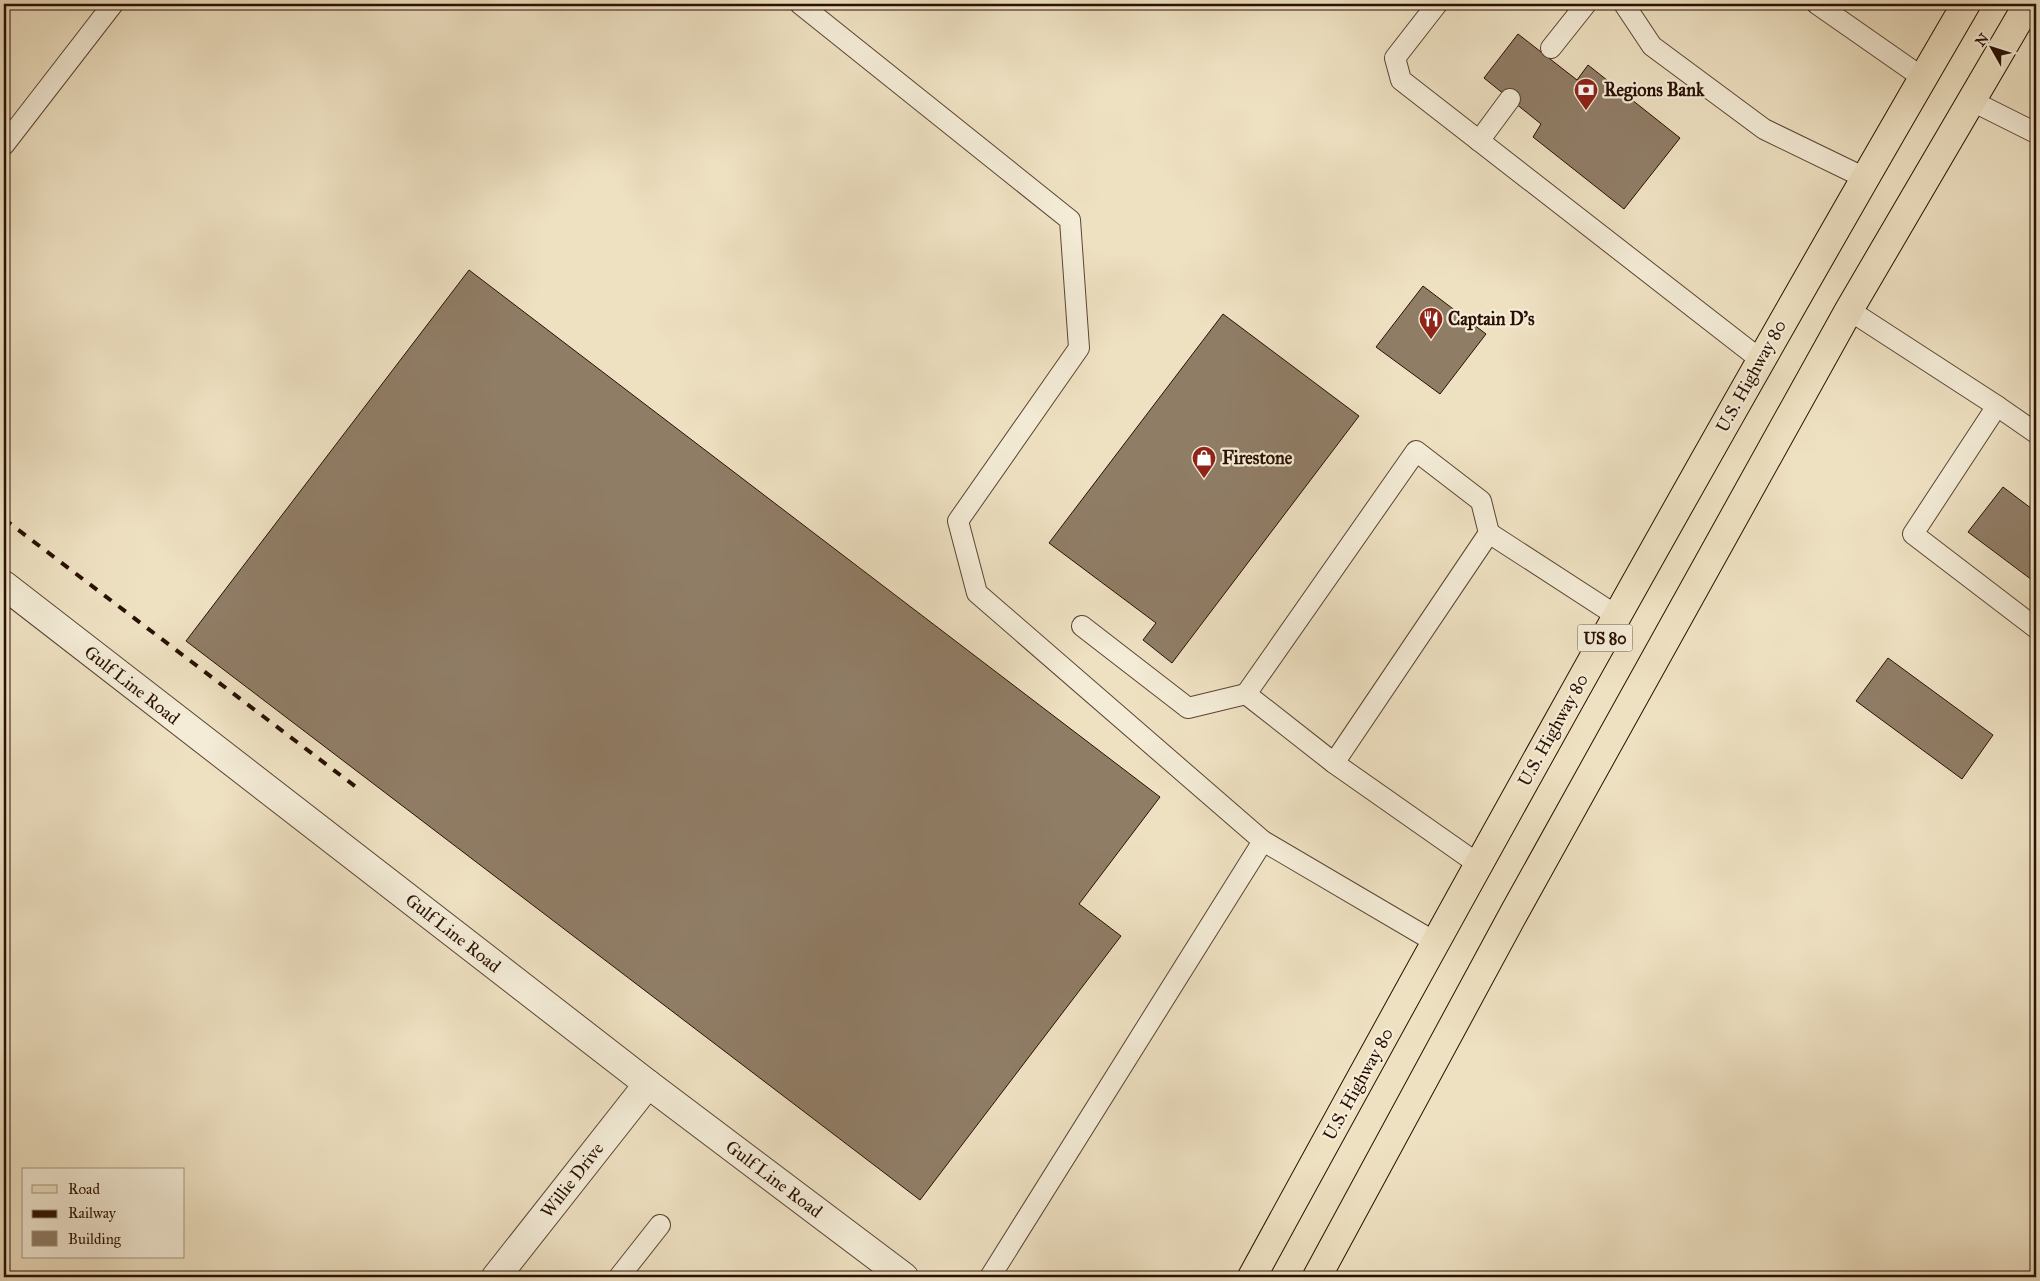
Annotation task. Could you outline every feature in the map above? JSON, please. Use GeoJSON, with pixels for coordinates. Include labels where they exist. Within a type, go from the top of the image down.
{"type":"FeatureCollection","features":[{"type":"Feature","properties":{"kind":"main road","name":"U.S. Highway 80"},"geometry":{"type":"LineString","coordinates":[[1252,1277],[1478,864],[1617,616],[1761,360],[1966,4]]}},
{"type":"Feature","properties":{"kind":"main road","name":"US 80"},"geometry":{"type":"LineString","coordinates":[[1317,1277],[1514,913],[1848,310],[2028,4]]}},
{"type":"Feature","properties":{"kind":"street","name":"Gulf Line Road"},"geometry":{"type":"LineString","coordinates":[[4,585],[648,1084],[904,1277]]}},
{"type":"Feature","properties":{"kind":"street","name":"Willie Drive"},"geometry":{"type":"LineString","coordinates":[[496,1277],[648,1084]]}},
{"type":"Feature","properties":{"kind":"lane"},"geometry":{"type":"LineString","coordinates":[[4,145],[112,4]]}},
{"type":"Feature","properties":{"kind":"lane"},"geometry":{"type":"LineString","coordinates":[[800,4],[1070,220],[1079,348],[958,521],[977,593],[1263,841],[1435,942]]}},
{"type":"Feature","properties":{"kind":"lane"},"geometry":{"type":"LineString","coordinates":[[1437,4],[1395,58],[1401,80],[1761,360]]}},
{"type":"Feature","properties":{"kind":"lane"},"geometry":{"type":"LineString","coordinates":[[1551,48],[1586,4]]}},
{"type":"Feature","properties":{"kind":"lane"},"geometry":{"type":"LineString","coordinates":[[1624,4],[1652,46],[1764,129],[1865,178]]}},
{"type":"Feature","properties":{"kind":"lane"},"geometry":{"type":"LineString","coordinates":[[1817,4],[1923,78]]}},
{"type":"Feature","properties":{"kind":"lane"},"geometry":{"type":"LineString","coordinates":[[1479,141],[1510,99]]}},
{"type":"Feature","properties":{"kind":"lane"},"geometry":{"type":"LineString","coordinates":[[1972,101],[2036,133]]}},
{"type":"Feature","properties":{"kind":"lane"},"geometry":{"type":"LineString","coordinates":[[1848,310],[2036,433]]}},
{"type":"Feature","properties":{"kind":"lane"},"geometry":{"type":"LineString","coordinates":[[1997,406],[1913,534],[2036,628]]}},
{"type":"Feature","properties":{"kind":"lane"},"geometry":{"type":"LineString","coordinates":[[1082,626],[1188,708],[1246,694],[1416,452],[1481,501],[1489,533],[1617,616]]}},
{"type":"Feature","properties":{"kind":"lane"},"geometry":{"type":"LineString","coordinates":[[1334,762],[1489,533]]}},
{"type":"Feature","properties":{"kind":"lane"},"geometry":{"type":"LineString","coordinates":[[1246,694],[1334,762],[1478,864]]}},
{"type":"Feature","properties":{"kind":"lane"},"geometry":{"type":"LineString","coordinates":[[990,1277],[1263,841]]}},
{"type":"Feature","properties":{"kind":"lane"},"geometry":{"type":"LineString","coordinates":[[619,1277],[660,1225]]}},
{"type":"Feature","properties":{"kind":"building","name":"Regions Bank"},"geometry":{"type":"Polygon","coordinates":[[[1518,34],[1577,80],[1588,65],[1680,138],[1624,209],[1533,137],[1541,124],[1484,78],[1518,34]]]}},
{"type":"Feature","properties":{"kind":"building"},"geometry":{"type":"Polygon","coordinates":[[[469,270],[1160,797],[1079,904],[1121,936],[920,1200],[186,641],[469,270]]]}},
{"type":"Feature","properties":{"kind":"building","name":"Captain D's"},"geometry":{"type":"Polygon","coordinates":[[[1423,286],[1486,334],[1440,394],[1376,347],[1423,286]]]}},
{"type":"Feature","properties":{"kind":"building","name":"Firestone"},"geometry":{"type":"Polygon","coordinates":[[[1223,314],[1359,416],[1172,663],[1143,640],[1156,623],[1049,543],[1223,314]]]}},
{"type":"Feature","properties":{"kind":"building"},"geometry":{"type":"Polygon","coordinates":[[[2003,487],[2036,512],[2036,583],[1968,532],[2003,487]]]}},
{"type":"Feature","properties":{"kind":"building"},"geometry":{"type":"Polygon","coordinates":[[[1888,658],[1993,735],[1962,779],[1856,701],[1888,658]]]}},
{"type":"Feature","properties":{"kind":"railway"},"geometry":{"type":"LineString","coordinates":[[4,519],[356,787]]}},
{"type":"Feature","properties":{"kind":"place","name":"Regions Bank"},"geometry":{"type":"Point","coordinates":[1586,111]}},
{"type":"Feature","properties":{"kind":"place","name":"Captain D's"},"geometry":{"type":"Point","coordinates":[1431,340]}},
{"type":"Feature","properties":{"kind":"place","name":"Firestone"},"geometry":{"type":"Point","coordinates":[1204,479]}}]}
